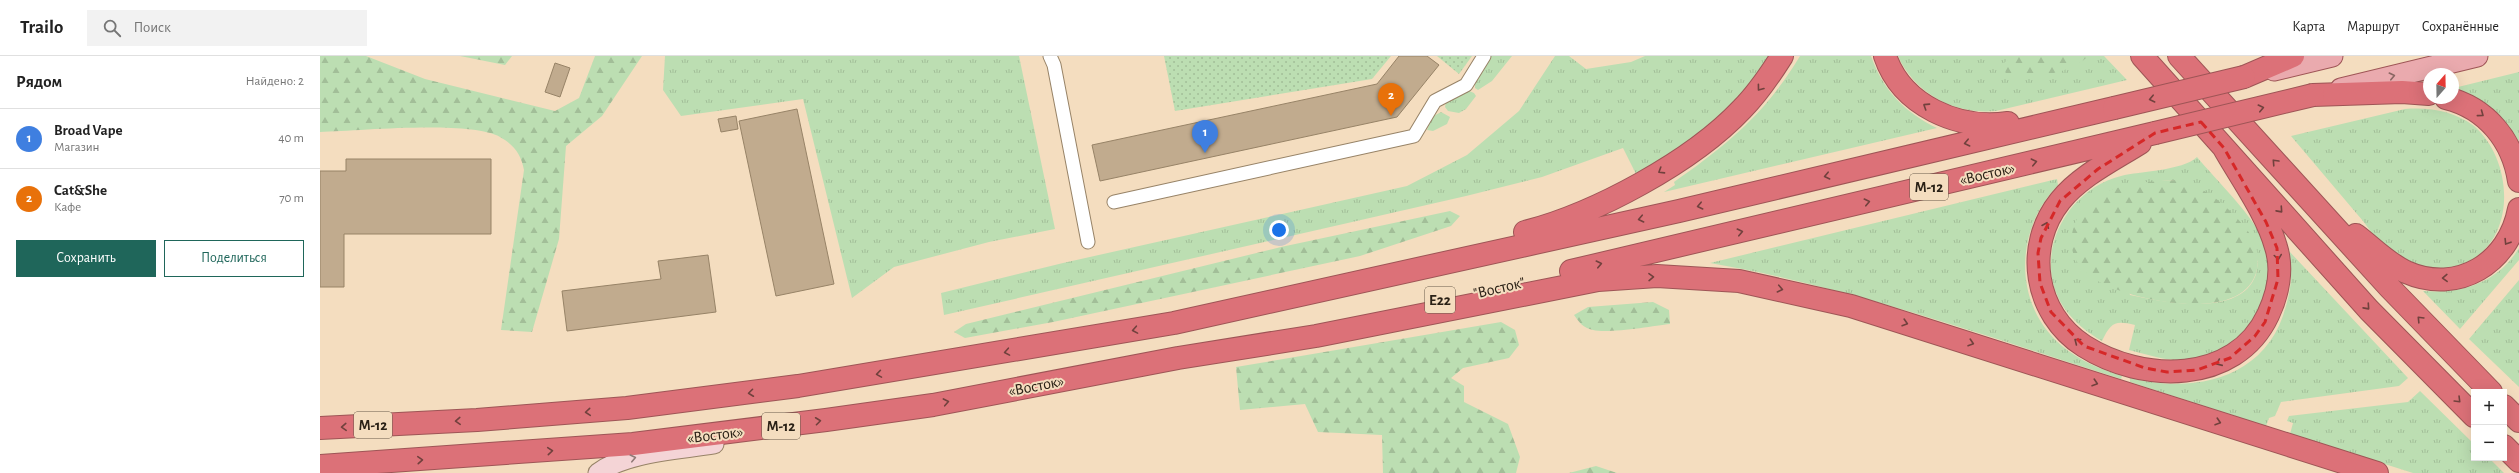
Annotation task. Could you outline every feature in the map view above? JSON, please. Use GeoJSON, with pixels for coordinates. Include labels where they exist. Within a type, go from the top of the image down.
{"type":"FeatureCollection","features":[{"type":"Feature","properties":{"kind":"highway"},"geometry":{"type":"LineString","coordinates":[[1174,323],[1323,281],[1540,228],[1579,213],[1637,185],[1684,156],[1724,127],[1757,93],[1782,56]]}},
{"type":"Feature","properties":{"kind":"highway"},"geometry":{"type":"LineString","coordinates":[[1885,56],[1893,74],[1912,96],[1936,112],[1965,123],[2004,124],[2114,108]]}},
{"type":"Feature","properties":{"kind":"highway"},"geometry":{"type":"LineString","coordinates":[[2142,56],[2369,310],[2471,413]]}},
{"type":"Feature","properties":{"kind":"highway"},"geometry":{"type":"LineString","coordinates":[[2179,56],[2447,348],[2488,389]]}},
{"type":"Feature","properties":{"kind":"highway"},"geometry":{"type":"LineString","coordinates":[[1174,323],[1679,211],[2244,77],[2293,56]]}},
{"type":"Feature","properties":{"kind":"highway","name":"«Восток»"},"geometry":{"type":"LineString","coordinates":[[1702,241],[2313,95],[2402,92],[2423,94]]}},
{"type":"Feature","properties":{"kind":"highway"},"geometry":{"type":"LineString","coordinates":[[2459,103],[2471,107],[2491,122],[2499,131],[2513,157],[2519,181]]}},
{"type":"Feature","properties":{"kind":"highway"},"geometry":{"type":"LineString","coordinates":[[2155,133],[2098,169],[2067,193],[2046,224],[2038,253],[2038,268],[2044,298],[2061,326],[2084,346],[2125,363],[2167,372],[2197,370],[2214,366],[2244,348],[2255,336],[2271,308],[2278,279],[2277,248],[2266,222],[2224,148]]}},
{"type":"Feature","properties":{"kind":"highway"},"geometry":{"type":"LineString","coordinates":[[2301,189],[2391,263],[2414,275],[2442,279],[2466,275],[2482,268],[2493,260],[2507,242],[2519,209]]}},
{"type":"Feature","properties":{"kind":"highway","name":"\"Восток\""},"geometry":{"type":"LineString","coordinates":[[1178,358],[1702,241]]}},
{"type":"Feature","properties":{"kind":"highway"},"geometry":{"type":"LineString","coordinates":[[1178,358],[1316,336],[1598,280],[1657,276],[1739,281],[1851,306],[2377,473]]}},
{"type":"Feature","properties":{"kind":"highway","name":"М-12"},"geometry":{"type":"LineString","coordinates":[[320,428],[477,420],[627,408],[798,386],[1174,323]]}},
{"type":"Feature","properties":{"kind":"highway","name":"«Восток»"},"geometry":{"type":"LineString","coordinates":[[320,466],[632,444],[768,428],[933,405],[1178,358]]}},
{"type":"Feature","properties":{"kind":"highway"},"geometry":{"type":"LineString","coordinates":[[2507,409],[2519,421]]}},
{"type":"Feature","properties":{"kind":"highway"},"geometry":{"type":"LineString","coordinates":[[2507,449],[2519,461]]}},
{"type":"Feature","properties":{"kind":"main road"},"geometry":{"type":"LineString","coordinates":[[2244,77],[2332,56]]}},
{"type":"Feature","properties":{"kind":"main road"},"geometry":{"type":"LineString","coordinates":[[2313,95],[2477,56]]}},
{"type":"Feature","properties":{"kind":"street"},"geometry":{"type":"LineString","coordinates":[[1050,56],[1056,73],[1088,242]]}},
{"type":"Feature","properties":{"kind":"street"},"geometry":{"type":"LineString","coordinates":[[1114,202],[1414,136],[1435,101],[1466,85],[1484,56]]}},
{"type":"Feature","properties":{"kind":"street"},"geometry":{"type":"LineString","coordinates":[[598,473],[607,466],[631,458],[718,443],[768,428]]}},
{"type":"Feature","properties":{"kind":"highlighted area"},"geometry":{"type":"Polygon","coordinates":[[[2201,122],[2224,148],[2266,222],[2277,248],[2278,279],[2265,322],[2255,336],[2230,358],[2197,370],[2167,372],[2145,368],[2084,346],[2051,312],[2040,283],[2038,253],[2041,238],[2060,201],[2098,169],[2155,133],[2201,122]]]}},
{"type":"Feature","properties":{"kind":"green space"},"geometry":{"type":"Polygon","coordinates":[[[320,56],[366,56],[425,79],[555,111],[579,98],[595,56],[642,56],[602,116],[566,146],[559,239],[532,332],[501,330],[524,170],[521,159],[516,150],[500,137],[485,132],[465,129],[413,128],[320,132],[320,56]]]}},
{"type":"Feature","properties":{"kind":"green space"},"geometry":{"type":"Polygon","coordinates":[[[460,56],[512,56],[505,65],[460,56]]]}},
{"type":"Feature","properties":{"kind":"green space"},"geometry":{"type":"Polygon","coordinates":[[[665,56],[1019,56],[1055,229],[989,242],[894,267],[852,298],[803,99],[681,116],[663,90],[665,56]]]}},
{"type":"Feature","properties":{"kind":"green space"},"geometry":{"type":"Polygon","coordinates":[[[1164,56],[1391,56],[1372,79],[1175,111],[1164,56]]]}},
{"type":"Feature","properties":{"kind":"green space"},"geometry":{"type":"Polygon","coordinates":[[[1437,56],[1472,56],[1459,74],[1437,56]]]}},
{"type":"Feature","properties":{"kind":"green space"},"geometry":{"type":"Polygon","coordinates":[[[1491,56],[1512,56],[1492,81],[1478,90],[1475,88],[1475,84],[1491,56]]]}},
{"type":"Feature","properties":{"kind":"green space"},"geometry":{"type":"Polygon","coordinates":[[[1555,56],[1569,56],[1586,69],[1631,62],[1645,56],[1771,56],[1754,82],[1730,108],[1705,129],[1678,148],[1636,174],[1623,148],[1542,177],[1466,196],[944,315],[941,293],[1063,263],[1407,186],[1467,155],[1519,111],[1555,56]]]}},
{"type":"Feature","properties":{"kind":"green space"},"geometry":{"type":"Polygon","coordinates":[[[1800,56],[1871,56],[1888,90],[1896,99],[1914,115],[1937,128],[1664,192],[1675,185],[1674,182],[1728,141],[1759,111],[1787,77],[1800,56]]]}},
{"type":"Feature","properties":{"kind":"green space"},"geometry":{"type":"Polygon","coordinates":[[[1898,56],[2104,56],[2127,80],[1996,111],[1981,111],[1951,105],[1938,99],[1915,81],[1905,69],[1898,56]]]}},
{"type":"Feature","properties":{"kind":"green space"},"geometry":{"type":"Polygon","coordinates":[[[2012,56],[2088,56],[2072,67],[2061,71],[2025,77],[2006,74],[2003,64],[2012,56]]]}},
{"type":"Feature","properties":{"kind":"green space"},"geometry":{"type":"Polygon","coordinates":[[[2519,72],[2519,141],[2496,112],[2459,89],[2459,87],[2519,72]]]}},
{"type":"Feature","properties":{"kind":"green space"},"geometry":{"type":"Polygon","coordinates":[[[1467,90],[1474,93],[1476,96],[1466,109],[1459,113],[1448,111],[1445,107],[1446,102],[1467,90]]]}},
{"type":"Feature","properties":{"kind":"green space"},"geometry":{"type":"Polygon","coordinates":[[[2405,109],[2441,111],[2466,121],[2474,126],[2489,143],[2499,164],[2504,186],[2503,209],[2498,230],[2486,248],[2469,261],[2437,269],[2414,265],[2392,254],[2379,241],[2291,136],[2405,109]]]}},
{"type":"Feature","properties":{"kind":"green space"},"geometry":{"type":"Polygon","coordinates":[[[1441,112],[1450,117],[1447,124],[1433,131],[1427,130],[1432,117],[1441,112]]]}},
{"type":"Feature","properties":{"kind":"green space"},"geometry":{"type":"Polygon","coordinates":[[[2197,157],[2243,209],[2264,242],[2269,260],[2269,278],[2265,296],[2258,313],[2248,328],[2235,341],[2220,351],[2194,360],[2184,361],[2166,359],[2129,350],[2135,325],[2128,323],[2118,323],[2111,326],[2102,341],[2074,320],[2066,311],[2055,291],[2051,268],[2052,252],[2055,237],[2061,223],[2080,198],[2106,181],[2129,174],[2171,168],[2190,162],[2197,157]],[[2176,180],[2161,181],[2104,193],[2130,295],[2160,301],[2197,304],[2215,303],[2232,299],[2245,291],[2254,279],[2258,261],[2176,180]]]}},
{"type":"Feature","properties":{"kind":"green space"},"geometry":{"type":"Polygon","coordinates":[[[2057,179],[2058,185],[2044,203],[2033,223],[2027,245],[2025,267],[2028,289],[2035,310],[2046,329],[2062,346],[2090,364],[2122,376],[2121,379],[1866,299],[1763,273],[1710,263],[2057,179]]]}},
{"type":"Feature","properties":{"kind":"green space"},"geometry":{"type":"Polygon","coordinates":[[[2176,180],[2193,185],[2215,198],[2229,209],[2250,233],[2256,246],[2258,260],[2257,269],[2249,286],[2234,297],[2214,303],[2190,304],[2166,302],[2143,297],[2122,291],[2097,281],[2085,272],[2076,260],[2072,250],[2073,230],[2081,212],[2096,197],[2113,189],[2131,185],[2176,180]]]}},
{"type":"Feature","properties":{"kind":"green space"},"geometry":{"type":"Polygon","coordinates":[[[1450,211],[1460,216],[1451,226],[1360,256],[1053,322],[965,338],[954,332],[966,324],[1281,247],[1450,211]]]}},
{"type":"Feature","properties":{"kind":"green space"},"geometry":{"type":"Polygon","coordinates":[[[2519,248],[2519,260],[2460,329],[2423,291],[2451,290],[2477,284],[2500,270],[2519,248]]]}},
{"type":"Feature","properties":{"kind":"green space"},"geometry":{"type":"Polygon","coordinates":[[[2289,251],[2408,378],[2399,386],[2281,402],[2275,416],[2269,418],[2266,426],[2130,382],[2130,378],[2179,384],[2203,381],[2225,375],[2245,365],[2263,350],[2277,331],[2290,291],[2291,273],[2289,251]]]}},
{"type":"Feature","properties":{"kind":"green space"},"geometry":{"type":"Polygon","coordinates":[[[2519,280],[2519,387],[2469,339],[2519,280]]]}},
{"type":"Feature","properties":{"kind":"green space"},"geometry":{"type":"Polygon","coordinates":[[[1653,302],[1669,310],[1670,324],[1600,331],[1584,326],[1574,315],[1588,307],[1653,302]]]}},
{"type":"Feature","properties":{"kind":"green space"},"geometry":{"type":"Polygon","coordinates":[[[1501,322],[1515,330],[1519,345],[1509,358],[1463,368],[1451,378],[1464,386],[1464,402],[1508,424],[1520,457],[1516,473],[1383,473],[1382,435],[1318,432],[1305,404],[1240,410],[1236,367],[1501,322]]]}},
{"type":"Feature","properties":{"kind":"green space"},"geometry":{"type":"Polygon","coordinates":[[[2420,391],[2471,441],[2471,461],[2492,461],[2504,473],[2413,473],[2290,434],[2293,423],[2287,421],[2289,416],[2408,402],[2420,391]]]}},
{"type":"Feature","properties":{"kind":"green space"},"geometry":{"type":"Polygon","coordinates":[[[1596,466],[1617,473],[1569,473],[1596,466]]]}},
{"type":"Feature","properties":{"kind":"building"},"geometry":{"type":"Polygon","coordinates":[[[1399,56],[1427,56],[1439,65],[1397,117],[1100,181],[1092,145],[1377,84],[1399,56]]]}},
{"type":"Feature","properties":{"kind":"building"},"geometry":{"type":"Polygon","coordinates":[[[555,63],[570,68],[560,97],[545,92],[555,63]]]}},
{"type":"Feature","properties":{"kind":"building"},"geometry":{"type":"Polygon","coordinates":[[[797,109],[834,284],[776,296],[739,121],[797,109]]]}},
{"type":"Feature","properties":{"kind":"building"},"geometry":{"type":"Polygon","coordinates":[[[736,116],[738,129],[721,132],[718,119],[736,116]]]}},
{"type":"Feature","properties":{"kind":"building"},"geometry":{"type":"Polygon","coordinates":[[[346,159],[491,159],[491,234],[344,234],[344,287],[320,287],[320,171],[346,171],[346,159]]]}},
{"type":"Feature","properties":{"kind":"building"},"geometry":{"type":"Polygon","coordinates":[[[708,255],[716,312],[567,331],[562,291],[661,279],[658,261],[708,255]]]}},
{"type":"Feature","properties":{"kind":"place","name":"Cat&She"},"geometry":{"type":"Point","coordinates":[1391,116]}},
{"type":"Feature","properties":{"kind":"place","name":"Broad Vape"},"geometry":{"type":"Point","coordinates":[1205,153]}}]}
